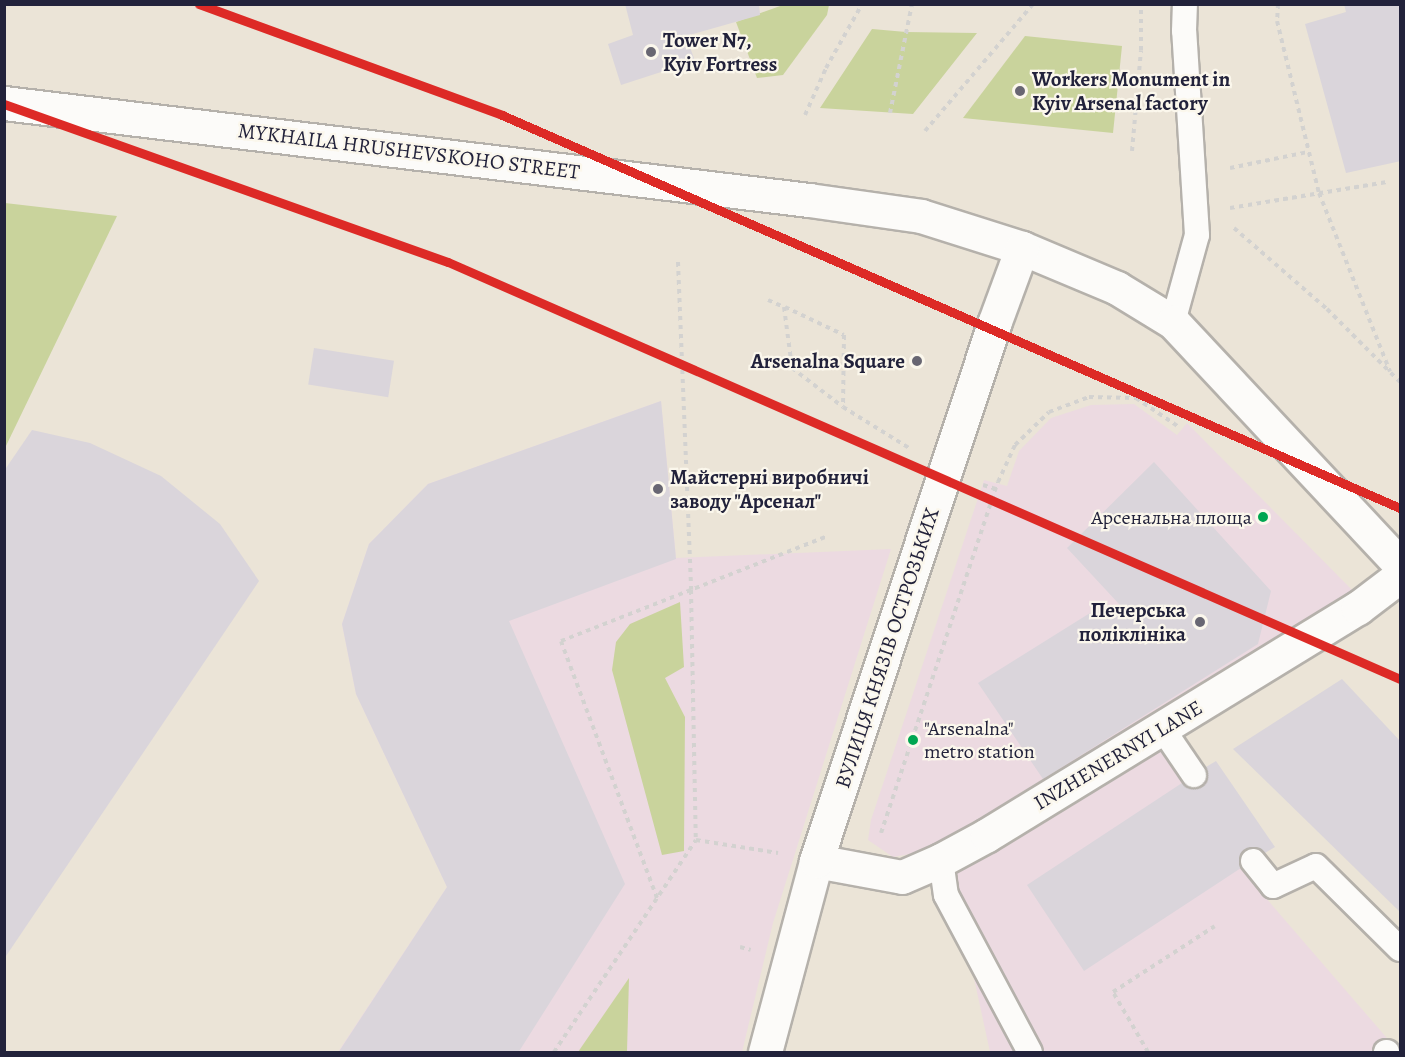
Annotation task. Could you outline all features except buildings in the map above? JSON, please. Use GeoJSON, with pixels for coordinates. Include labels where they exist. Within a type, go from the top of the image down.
{"type":"FeatureCollection","features":[{"type":"Feature","properties":{"kind":"main road","name":"MYKHAILA HRUSHEVSKOHO STREET"},"geometry":{"type":"LineString","coordinates":[[4,103],[820,201],[921,216],[1022,248],[1117,288],[1173,322],[1401,565]]}},
{"type":"Feature","properties":{"kind":"main road","name":"ВУЛИЦЯ КНЯЗІВ ОСТРОЗЬКИХ"},"geometry":{"type":"LineString","coordinates":[[765,1053],[816,861],[987,346],[1022,248]]}},
{"type":"Feature","properties":{"kind":"main road","name":"INZHENERNYI LANE"},"geometry":{"type":"LineString","coordinates":[[816,861],[902,877],[941,860],[987,835],[1358,608],[1401,576]]}},
{"type":"Feature","properties":{"kind":"lane"},"geometry":{"type":"LineString","coordinates":[[1173,322],[1197,235],[1184,31],[1185,4]]}},
{"type":"Feature","properties":{"kind":"lane"},"geometry":{"type":"LineString","coordinates":[[1162,728],[1194,775]]}},
{"type":"Feature","properties":{"kind":"lane"},"geometry":{"type":"LineString","coordinates":[[941,860],[946,895],[1030,1053]]}},
{"type":"Feature","properties":{"kind":"lane"},"geometry":{"type":"LineString","coordinates":[[1253,861],[1273,886],[1316,866],[1401,949]]}},
{"type":"Feature","properties":{"kind":"path"},"geometry":{"type":"LineString","coordinates":[[805,115],[826,68],[862,4]]}},
{"type":"Feature","properties":{"kind":"path"},"geometry":{"type":"LineString","coordinates":[[890,113],[912,4]]}},
{"type":"Feature","properties":{"kind":"path"},"geometry":{"type":"LineString","coordinates":[[925,130],[1033,4]]}},
{"type":"Feature","properties":{"kind":"path"},"geometry":{"type":"LineString","coordinates":[[1132,150],[1141,50],[1141,4]]}},
{"type":"Feature","properties":{"kind":"path"},"geometry":{"type":"LineString","coordinates":[[1278,4],[1276,21],[1319,193],[1390,371]]}},
{"type":"Feature","properties":{"kind":"path"},"geometry":{"type":"LineString","coordinates":[[1194,177],[1308,152]]}},
{"type":"Feature","properties":{"kind":"path"},"geometry":{"type":"LineString","coordinates":[[1197,214],[1387,182]]}},
{"type":"Feature","properties":{"kind":"path"},"geometry":{"type":"LineString","coordinates":[[1197,214],[1236,230],[1328,309],[1401,382]]}},
{"type":"Feature","properties":{"kind":"path"},"geometry":{"type":"LineString","coordinates":[[554,1053],[696,840],[691,590],[678,262]]}},
{"type":"Feature","properties":{"kind":"path"},"geometry":{"type":"LineString","coordinates":[[768,300],[784,307],[844,335],[843,407],[792,368],[784,307]]}},
{"type":"Feature","properties":{"kind":"path"},"geometry":{"type":"LineString","coordinates":[[879,839],[998,482],[1015,445],[1049,412],[1089,397],[1136,398],[1179,427]]}},
{"type":"Feature","properties":{"kind":"path"},"geometry":{"type":"LineString","coordinates":[[657,897],[561,641],[828,536]]}},
{"type":"Feature","properties":{"kind":"path"},"geometry":{"type":"LineString","coordinates":[[696,840],[816,861]]}},
{"type":"Feature","properties":{"kind":"path"},"geometry":{"type":"LineString","coordinates":[[1148,1053],[1113,992],[1215,926]]}},
{"type":"Feature","properties":{"kind":"shaded area"},"geometry":{"type":"Polygon","coordinates":[[[661,401],[676,558],[891,549],[773,923],[742,1052],[338,1052],[447,887],[356,694],[342,624],[369,544],[428,484],[661,401]]]}},
{"type":"Feature","properties":{"kind":"shaded area"},"geometry":{"type":"Polygon","coordinates":[[[1134,404],[1177,435],[1187,423],[1358,596],[950,847],[893,857],[868,840],[871,820],[984,480],[1007,486],[1019,451],[1051,418],[1091,405],[1134,404]]]}},
{"type":"Feature","properties":{"kind":"shaded area"},"geometry":{"type":"Polygon","coordinates":[[[1162,747],[1240,868],[1399,1052],[990,1052],[951,872],[1162,747]]]}},
{"type":"Feature","properties":{"kind":"green space"},"geometry":{"type":"Polygon","coordinates":[[[783,5],[829,5],[827,15],[783,75],[757,78],[736,22],[783,5]]]}},
{"type":"Feature","properties":{"kind":"green space"},"geometry":{"type":"Polygon","coordinates":[[[872,29],[977,33],[913,114],[820,108],[872,29]]]}},
{"type":"Feature","properties":{"kind":"green space"},"geometry":{"type":"Polygon","coordinates":[[[1025,36],[1122,46],[1113,133],[963,118],[1025,36]]]}},
{"type":"Feature","properties":{"kind":"green space"},"geometry":{"type":"Polygon","coordinates":[[[4,203],[117,216],[5,448],[4,203]]]}},
{"type":"Feature","properties":{"kind":"green space"},"geometry":{"type":"Polygon","coordinates":[[[680,602],[684,667],[665,678],[685,717],[684,851],[662,855],[612,670],[616,642],[630,624],[680,602]]]}},
{"type":"Feature","properties":{"kind":"green space"},"geometry":{"type":"Polygon","coordinates":[[[629,978],[627,1052],[578,1052],[629,978]]]}},
{"type":"Feature","properties":{"kind":"transit line"},"geometry":{"type":"LineString","coordinates":[[199,4],[502,115],[1400,508]]}},
{"type":"Feature","properties":{"kind":"transit line"},"geometry":{"type":"LineString","coordinates":[[4,104],[448,262],[1400,679]]}},
{"type":"Feature","properties":{"kind":"place","name":"Tower N7, Kyiv Fortress"},"geometry":{"type":"Point","coordinates":[651,52]}},
{"type":"Feature","properties":{"kind":"place","name":"Workers Monument in Kyiv Arsenal factory"},"geometry":{"type":"Point","coordinates":[1020,91]}},
{"type":"Feature","properties":{"kind":"place","name":"Arsenalna Square"},"geometry":{"type":"Point","coordinates":[917,361]}},
{"type":"Feature","properties":{"kind":"place","name":"Майстерні виробничі заводу \"Арсенал\""},"geometry":{"type":"Point","coordinates":[658,489]}},
{"type":"Feature","properties":{"kind":"place","name":"Арсенальна площа"},"geometry":{"type":"Point","coordinates":[1263,517]}},
{"type":"Feature","properties":{"kind":"place","name":"Печерська поліклініка"},"geometry":{"type":"Point","coordinates":[1200,622]}},
{"type":"Feature","properties":{"kind":"place","name":"\"Arsenalna\" metro station"},"geometry":{"type":"Point","coordinates":[913,740]}}]}
